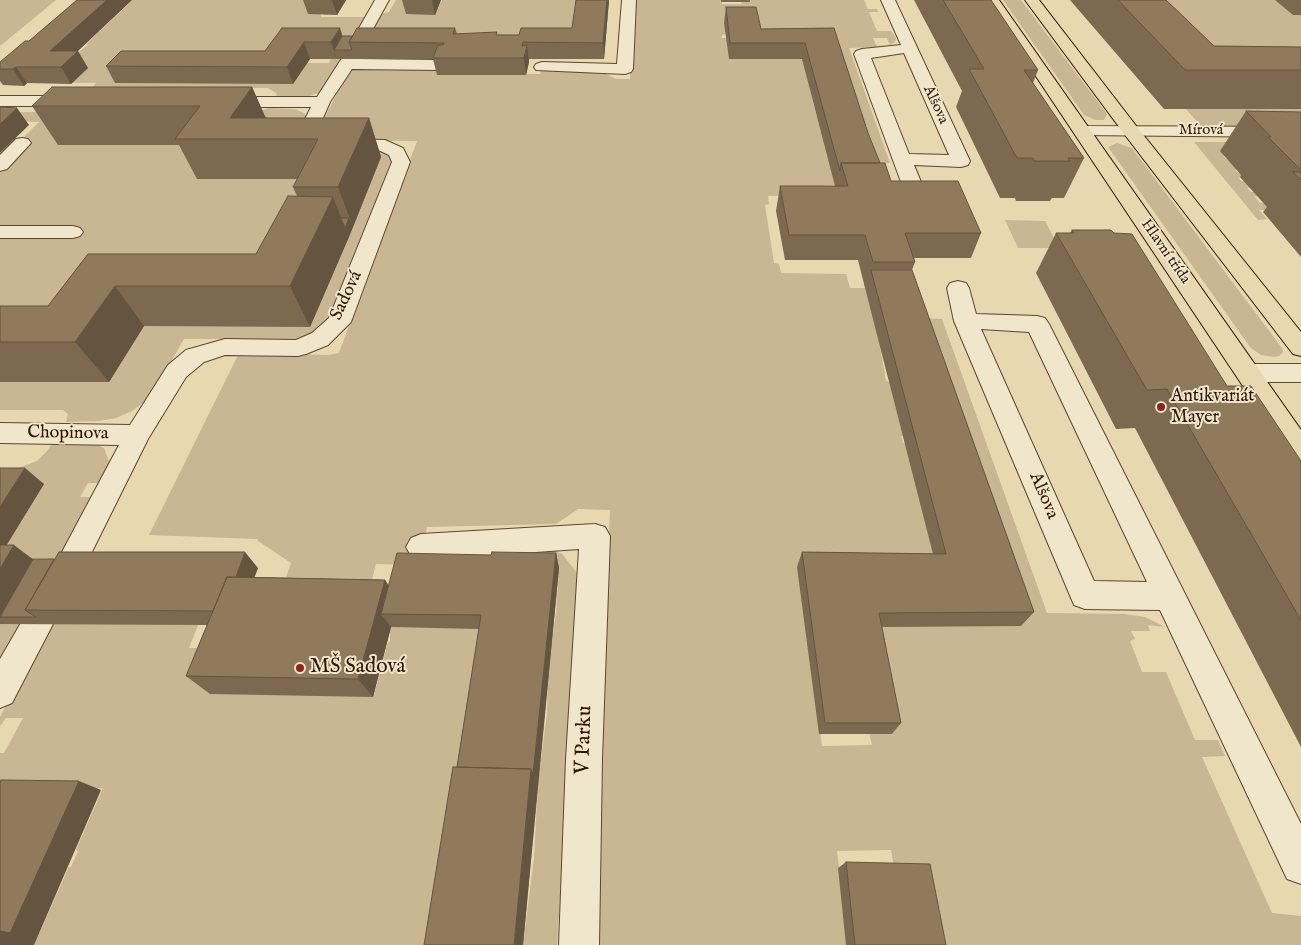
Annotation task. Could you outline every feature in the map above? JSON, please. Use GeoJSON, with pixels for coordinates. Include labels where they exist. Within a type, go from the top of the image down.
{"type":"FeatureCollection","features":[{"type":"Feature","properties":{"kind":"main road","name":"Hlavní třída"},"geometry":{"type":"LineString","coordinates":[[992,0],[1301,450]]}},
{"type":"Feature","properties":{"kind":"main road"},"geometry":{"type":"LineString","coordinates":[[1032,0],[1131,131],[1301,348]]}},
{"type":"Feature","properties":{"kind":"street","name":"Sadová"},"geometry":{"type":"LineString","coordinates":[[69,567],[137,435],[177,371],[195,356],[225,347],[298,348],[320,339],[339,322],[401,162],[398,152],[379,144],[322,144],[311,139],[310,127],[322,102],[351,56],[382,0]]}},
{"type":"Feature","properties":{"kind":"street"},"geometry":{"type":"LineString","coordinates":[[542,67],[625,68],[628,0]]}},
{"type":"Feature","properties":{"kind":"street","name":"Alšova"},"geometry":{"type":"LineString","coordinates":[[888,0],[962,161],[902,159]]}},
{"type":"Feature","properties":{"kind":"street"},"geometry":{"type":"LineString","coordinates":[[910,48],[862,54],[911,182]]}},
{"type":"Feature","properties":{"kind":"street"},"geometry":{"type":"LineString","coordinates":[[351,56],[440,65]]}},
{"type":"Feature","properties":{"kind":"street"},"geometry":{"type":"LineString","coordinates":[[0,101],[87,101]]}},
{"type":"Feature","properties":{"kind":"street"},"geometry":{"type":"LineString","coordinates":[[201,102],[322,102]]}},
{"type":"Feature","properties":{"kind":"street"},"geometry":{"type":"LineString","coordinates":[[1082,131],[1131,131]]}},
{"type":"Feature","properties":{"kind":"street","name":"Mírová"},"geometry":{"type":"LineString","coordinates":[[1131,131],[1301,132]]}},
{"type":"Feature","properties":{"kind":"street"},"geometry":{"type":"LineString","coordinates":[[0,166],[22,143]]}},
{"type":"Feature","properties":{"kind":"street"},"geometry":{"type":"LineString","coordinates":[[0,232],[73,232]]}},
{"type":"Feature","properties":{"kind":"street","name":"Alšova"},"geometry":{"type":"LineString","coordinates":[[958,288],[966,321],[1086,595],[1170,596]]}},
{"type":"Feature","properties":{"kind":"street"},"geometry":{"type":"LineString","coordinates":[[966,321],[1037,324],[1301,865]]}},
{"type":"Feature","properties":{"kind":"street"},"geometry":{"type":"LineString","coordinates":[[1248,373],[1301,373]]}},
{"type":"Feature","properties":{"kind":"street","name":"Chopinova"},"geometry":{"type":"LineString","coordinates":[[0,433],[137,435]]}},
{"type":"Feature","properties":{"kind":"street","name":"V Parku"},"geometry":{"type":"LineString","coordinates":[[421,547],[595,536],[584,768],[579,945]]}},
{"type":"Feature","properties":{"kind":"street"},"geometry":{"type":"LineString","coordinates":[[0,691],[37,624]]}},
{"type":"Feature","properties":{"kind":"shaded area"},"geometry":{"type":"Polygon","coordinates":[[[0,0],[56,0],[0,46],[0,0]]]}},
{"type":"Feature","properties":{"kind":"shaded area"},"geometry":{"type":"Polygon","coordinates":[[[133,0],[318,0],[321,17],[366,17],[351,44],[239,83],[294,83],[307,63],[329,63],[331,58],[343,58],[321,92],[304,98],[277,97],[276,93],[268,88],[92,88],[96,83],[72,83],[87,68],[72,57],[88,45],[86,44],[133,0]]]}},
{"type":"Feature","properties":{"kind":"shaded area"},"geometry":{"type":"Polygon","coordinates":[[[396,0],[413,0],[435,14],[442,0],[580,0],[574,41],[364,44],[380,14],[389,12],[396,0]]]}},
{"type":"Feature","properties":{"kind":"shaded area"},"geometry":{"type":"Polygon","coordinates":[[[634,0],[721,0],[722,4],[742,4],[741,2],[750,2],[750,0],[864,0],[868,9],[877,9],[878,12],[869,12],[877,31],[891,31],[896,38],[895,42],[890,45],[887,38],[873,38],[877,47],[849,48],[890,163],[869,163],[836,60],[764,44],[744,20],[724,20],[726,34],[722,35],[722,38],[727,38],[730,59],[803,59],[813,103],[837,185],[824,185],[826,196],[768,196],[769,204],[765,205],[774,263],[779,264],[781,273],[846,274],[850,288],[865,288],[879,341],[886,381],[889,382],[903,436],[901,436],[903,443],[905,443],[938,565],[805,624],[822,746],[872,745],[869,732],[871,624],[1022,625],[920,318],[942,319],[1047,613],[1125,614],[1145,617],[1165,627],[1148,625],[1150,631],[1131,631],[1135,639],[1130,641],[1142,672],[1166,672],[1195,740],[1218,740],[1225,756],[1202,757],[1272,913],[1301,916],[1301,945],[933,945],[894,867],[891,850],[837,851],[849,945],[591,945],[610,510],[578,509],[556,524],[427,527],[423,545],[549,548],[562,554],[578,574],[580,586],[557,945],[523,945],[534,858],[538,783],[547,713],[548,670],[556,613],[559,568],[376,564],[370,587],[283,586],[291,563],[258,541],[258,539],[149,535],[239,353],[328,355],[339,353],[417,141],[336,140],[320,126],[356,58],[438,59],[438,74],[540,74],[541,70],[576,70],[606,74],[616,79],[630,79],[634,0]]]}},
{"type":"Feature","properties":{"kind":"shaded area"},"geometry":{"type":"Polygon","coordinates":[[[1003,0],[1021,0],[1107,114],[1104,120],[1095,120],[1084,115],[1003,0]]]}},
{"type":"Feature","properties":{"kind":"shaded area"},"geometry":{"type":"Polygon","coordinates":[[[1152,0],[1275,0],[1293,14],[1301,15],[1301,83],[1256,84],[1152,0]]]}},
{"type":"Feature","properties":{"kind":"shaded area"},"geometry":{"type":"Polygon","coordinates":[[[269,108],[295,109],[307,116],[307,121],[291,148],[372,149],[389,155],[393,160],[333,316],[322,328],[296,339],[184,339],[150,398],[132,411],[116,418],[99,421],[66,422],[68,414],[63,410],[0,410],[0,173],[29,144],[0,160],[0,154],[16,138],[23,138],[39,122],[15,121],[0,112],[254,113],[269,108]]]}},
{"type":"Feature","properties":{"kind":"shaded area"},"geometry":{"type":"Polygon","coordinates":[[[1185,108],[1301,108],[1301,126],[1201,126],[1185,108]]]}},
{"type":"Feature","properties":{"kind":"shaded area"},"geometry":{"type":"Polygon","coordinates":[[[1194,142],[1301,142],[1223,156],[1237,169],[1235,170],[1237,172],[1244,176],[1239,178],[1251,187],[1247,188],[1251,192],[1255,192],[1258,196],[1254,196],[1260,203],[1264,203],[1271,210],[1259,210],[1267,219],[1258,220],[1194,142]]]}},
{"type":"Feature","properties":{"kind":"shaded area"},"geometry":{"type":"Polygon","coordinates":[[[1117,143],[1132,148],[1282,348],[1283,352],[1279,356],[1261,355],[1250,347],[1108,147],[1117,143]]]}},
{"type":"Feature","properties":{"kind":"shaded area"},"geometry":{"type":"Polygon","coordinates":[[[1005,220],[1045,221],[1059,248],[1018,248],[1005,220]]]}},
{"type":"Feature","properties":{"kind":"shaded area"},"geometry":{"type":"Polygon","coordinates":[[[55,440],[92,442],[104,448],[110,464],[102,483],[88,483],[80,497],[94,497],[55,565],[45,565],[48,558],[8,558],[2,552],[16,469],[37,461],[55,440]]]}},
{"type":"Feature","properties":{"kind":"shaded area"},"geometry":{"type":"Polygon","coordinates":[[[0,623],[23,623],[0,664],[0,623]]]}},
{"type":"Feature","properties":{"kind":"shaded area"},"geometry":{"type":"Polygon","coordinates":[[[199,623],[189,648],[228,648],[212,693],[374,695],[388,642],[390,642],[390,627],[480,628],[441,945],[34,945],[69,867],[71,867],[78,851],[76,850],[103,788],[28,788],[0,845],[0,753],[4,753],[23,718],[6,718],[0,726],[0,717],[49,624],[199,623]]]}},
{"type":"Feature","properties":{"kind":"building"},"geometry":{"type":"Polygon","coordinates":[[[77,0],[107,0],[50,51],[78,51],[61,67],[0,69],[0,62],[25,41],[29,41],[77,0]]]}},
{"type":"Feature","properties":{"kind":"building"},"geometry":{"type":"Polygon","coordinates":[[[576,0],[607,0],[603,43],[523,42],[522,46],[527,45],[524,58],[433,58],[438,45],[443,45],[444,43],[349,42],[357,28],[455,28],[453,34],[497,32],[496,35],[519,35],[521,28],[572,28],[576,0]]]}},
{"type":"Feature","properties":{"kind":"building"},"geometry":{"type":"Polygon","coordinates":[[[943,0],[991,0],[1038,70],[1024,70],[1084,158],[1068,158],[1070,161],[1034,161],[1033,158],[1017,158],[969,69],[984,69],[943,0]]]}},
{"type":"Feature","properties":{"kind":"building"},"geometry":{"type":"Polygon","coordinates":[[[1118,0],[1166,0],[1214,46],[1301,47],[1301,70],[1185,70],[1118,0]]]}},
{"type":"Feature","properties":{"kind":"building"},"geometry":{"type":"Polygon","coordinates":[[[726,7],[756,7],[761,29],[834,28],[868,133],[880,163],[841,163],[840,171],[805,43],[730,43],[726,7]]]}},
{"type":"Feature","properties":{"kind":"building"},"geometry":{"type":"Polygon","coordinates":[[[282,28],[340,28],[331,42],[304,42],[287,67],[106,66],[121,51],[265,51],[282,28]]]}},
{"type":"Feature","properties":{"kind":"building"},"geometry":{"type":"Polygon","coordinates":[[[342,36],[353,36],[349,42],[352,50],[334,50],[342,36]]]}},
{"type":"Feature","properties":{"kind":"building"},"geometry":{"type":"Polygon","coordinates":[[[52,87],[252,87],[230,118],[369,118],[338,187],[293,187],[318,139],[175,139],[200,106],[32,106],[52,87]]]}},
{"type":"Feature","properties":{"kind":"building"},"geometry":{"type":"Polygon","coordinates":[[[0,107],[17,108],[0,124],[0,107]]]}},
{"type":"Feature","properties":{"kind":"building"},"geometry":{"type":"Polygon","coordinates":[[[1246,111],[1301,112],[1301,170],[1268,137],[1271,137],[1246,111]]]}},
{"type":"Feature","properties":{"kind":"building"},"geometry":{"type":"Polygon","coordinates":[[[841,163],[885,163],[891,181],[958,181],[981,233],[905,233],[915,262],[873,262],[865,235],[789,235],[780,186],[848,186],[841,163]]]}},
{"type":"Feature","properties":{"kind":"building"},"geometry":{"type":"Polygon","coordinates":[[[1293,172],[1301,172],[1301,180],[1293,172]]]}},
{"type":"Feature","properties":{"kind":"building"},"geometry":{"type":"Polygon","coordinates":[[[288,196],[333,197],[290,286],[115,286],[75,342],[0,342],[0,306],[48,306],[88,254],[256,254],[288,196]]]}},
{"type":"Feature","properties":{"kind":"building"},"geometry":{"type":"Polygon","coordinates":[[[341,218],[349,218],[345,228],[341,218]]]}},
{"type":"Feature","properties":{"kind":"building"},"geometry":{"type":"Polygon","coordinates":[[[1072,230],[1111,230],[1114,233],[1132,234],[1227,386],[1251,386],[1301,461],[1301,620],[1167,389],[1147,390],[1056,233],[1074,233],[1072,230]]]}},
{"type":"Feature","properties":{"kind":"building"},"geometry":{"type":"Polygon","coordinates":[[[871,270],[912,270],[1034,612],[879,613],[901,723],[825,723],[802,552],[946,554],[871,270]]]}},
{"type":"Feature","properties":{"kind":"building"},"geometry":{"type":"Polygon","coordinates":[[[0,468],[25,468],[0,507],[0,468]]]}},
{"type":"Feature","properties":{"kind":"building"},"geometry":{"type":"Polygon","coordinates":[[[0,545],[14,545],[0,569],[0,545]]]}},
{"type":"Feature","properties":{"kind":"building"},"geometry":{"type":"Polygon","coordinates":[[[59,552],[245,552],[236,577],[227,577],[213,611],[25,610],[59,552]]]}},
{"type":"Feature","properties":{"kind":"building"},"geometry":{"type":"Polygon","coordinates":[[[492,552],[556,553],[533,774],[531,769],[457,767],[481,615],[381,614],[397,553],[491,555],[492,552]]]}},
{"type":"Feature","properties":{"kind":"building"},"geometry":{"type":"Polygon","coordinates":[[[33,559],[54,559],[25,610],[36,617],[0,617],[33,559]]]}},
{"type":"Feature","properties":{"kind":"building","name":"MŠ Sadová"},"geometry":{"type":"Polygon","coordinates":[[[227,577],[385,580],[358,679],[186,676],[227,577]]]}},
{"type":"Feature","properties":{"kind":"building"},"geometry":{"type":"Polygon","coordinates":[[[453,767],[531,769],[514,945],[424,945],[453,767]]]}},
{"type":"Feature","properties":{"kind":"building"},"geometry":{"type":"Polygon","coordinates":[[[1,780],[79,781],[10,933],[0,931],[1,780]]]}},
{"type":"Feature","properties":{"kind":"building"},"geometry":{"type":"Polygon","coordinates":[[[846,862],[930,864],[946,945],[855,945],[846,862]]]}},
{"type":"Feature","properties":{"kind":"place","name":"Antikvariát Mayer"},"geometry":{"type":"Point","coordinates":[1161,407]}},
{"type":"Feature","properties":{"kind":"place","name":"MŠ Sadová"},"geometry":{"type":"Point","coordinates":[300,668]}}]}
